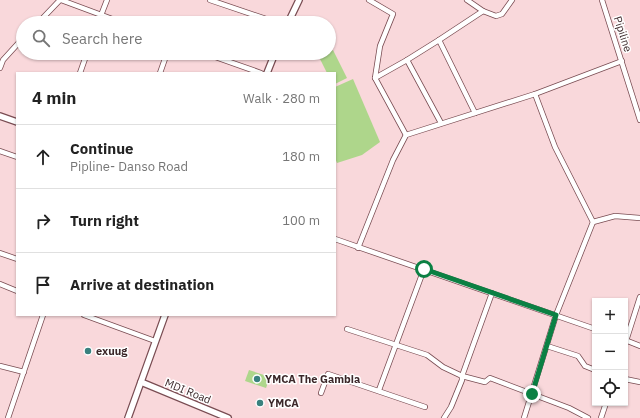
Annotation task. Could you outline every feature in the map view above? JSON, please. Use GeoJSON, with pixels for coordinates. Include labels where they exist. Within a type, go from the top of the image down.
{"type":"FeatureCollection","features":[{"type":"Feature","properties":{"kind":"street"},"geometry":{"type":"LineString","coordinates":[[45,16],[61,0],[101,15],[107,0]]}},
{"type":"Feature","properties":{"kind":"street"},"geometry":{"type":"LineString","coordinates":[[210,0],[257,16]]}},
{"type":"Feature","properties":{"kind":"street"},"geometry":{"type":"LineString","coordinates":[[291,16],[299,0]]}},
{"type":"Feature","properties":{"kind":"street"},"geometry":{"type":"LineString","coordinates":[[369,0],[393,14],[380,46],[375,78],[406,135]]}},
{"type":"Feature","properties":{"kind":"street"},"geometry":{"type":"LineString","coordinates":[[467,0],[483,11],[496,16],[502,14],[512,0]]}},
{"type":"Feature","properties":{"kind":"street","name":"Pipiline"},"geometry":{"type":"LineString","coordinates":[[602,0],[640,120]]}},
{"type":"Feature","properties":{"kind":"street"},"geometry":{"type":"LineString","coordinates":[[375,78],[440,40],[483,11]]}},
{"type":"Feature","properties":{"kind":"street"},"geometry":{"type":"LineString","coordinates":[[440,40],[475,113]]}},
{"type":"Feature","properties":{"kind":"street"},"geometry":{"type":"LineString","coordinates":[[0,68],[2,60],[16,45]]}},
{"type":"Feature","properties":{"kind":"street"},"geometry":{"type":"LineString","coordinates":[[80,72],[85,60]]}},
{"type":"Feature","properties":{"kind":"street"},"geometry":{"type":"LineString","coordinates":[[160,72],[165,60]]}},
{"type":"Feature","properties":{"kind":"street"},"geometry":{"type":"LineString","coordinates":[[224,60],[258,72]]}},
{"type":"Feature","properties":{"kind":"street"},"geometry":{"type":"LineString","coordinates":[[267,72],[272,60]]}},
{"type":"Feature","properties":{"kind":"street"},"geometry":{"type":"LineString","coordinates":[[407,60],[441,123]]}},
{"type":"Feature","properties":{"kind":"street"},"geometry":{"type":"LineString","coordinates":[[358,248],[393,160],[406,135],[535,94],[622,61]]}},
{"type":"Feature","properties":{"kind":"street"},"geometry":{"type":"LineString","coordinates":[[524,418],[548,346],[556,315],[593,222],[555,147],[535,94]]}},
{"type":"Feature","properties":{"kind":"street"},"geometry":{"type":"LineString","coordinates":[[0,116],[16,122]]}},
{"type":"Feature","properties":{"kind":"street"},"geometry":{"type":"LineString","coordinates":[[0,151],[16,157]]}},
{"type":"Feature","properties":{"kind":"street"},"geometry":{"type":"LineString","coordinates":[[593,222],[615,216],[640,218]]}},
{"type":"Feature","properties":{"kind":"street"},"geometry":{"type":"LineString","coordinates":[[336,239],[592,328]]}},
{"type":"Feature","properties":{"kind":"street"},"geometry":{"type":"LineString","coordinates":[[0,253],[16,258]]}},
{"type":"Feature","properties":{"kind":"street"},"geometry":{"type":"LineString","coordinates":[[379,390],[424,269]]}},
{"type":"Feature","properties":{"kind":"street"},"geometry":{"type":"LineString","coordinates":[[0,284],[16,291]]}},
{"type":"Feature","properties":{"kind":"street"},"geometry":{"type":"LineString","coordinates":[[444,418],[451,407],[462,380],[462,376],[492,293]]}},
{"type":"Feature","properties":{"kind":"street"},"geometry":{"type":"LineString","coordinates":[[627,334],[640,297]]}},
{"type":"Feature","properties":{"kind":"street"},"geometry":{"type":"LineString","coordinates":[[8,418],[43,316]]}},
{"type":"Feature","properties":{"kind":"street"},"geometry":{"type":"LineString","coordinates":[[87,316],[155,341]]}},
{"type":"Feature","properties":{"kind":"street"},"geometry":{"type":"LineString","coordinates":[[128,418],[165,316]]}},
{"type":"Feature","properties":{"kind":"street"},"geometry":{"type":"LineString","coordinates":[[347,329],[427,355],[444,367],[462,376],[485,382],[490,378],[569,408],[588,418]]}},
{"type":"Feature","properties":{"kind":"street"},"geometry":{"type":"LineString","coordinates":[[628,342],[640,346]]}},
{"type":"Feature","properties":{"kind":"street"},"geometry":{"type":"LineString","coordinates":[[548,346],[578,356],[585,366],[592,369]]}},
{"type":"Feature","properties":{"kind":"street"},"geometry":{"type":"LineString","coordinates":[[0,366],[24,372]]}},
{"type":"Feature","properties":{"kind":"street"},"geometry":{"type":"LineString","coordinates":[[321,393],[328,374],[379,390],[425,407]]}},
{"type":"Feature","properties":{"kind":"street"},"geometry":{"type":"LineString","coordinates":[[628,380],[640,382]]}},
{"type":"Feature","properties":{"kind":"street","name":"MDI Road"},"geometry":{"type":"LineString","coordinates":[[141,382],[228,418]]}},
{"type":"Feature","properties":{"kind":"street"},"geometry":{"type":"LineString","coordinates":[[601,418],[605,406]]}},
{"type":"Feature","properties":{"kind":"green space"},"geometry":{"type":"Polygon","coordinates":[[[336,56],[347,78],[336,84],[336,72],[326,72],[320,60],[336,60],[336,56]]]}},
{"type":"Feature","properties":{"kind":"green space"},"geometry":{"type":"Polygon","coordinates":[[[353,79],[380,142],[362,155],[337,163],[336,160],[336,87],[353,79]]]}},
{"type":"Feature","properties":{"kind":"green space","name":"YMCA The Gambia"},"geometry":{"type":"Polygon","coordinates":[[[249,370],[270,377],[266,388],[245,381],[249,370]]]}},
{"type":"Feature","properties":{"kind":"place","name":"exuug"},"geometry":{"type":"Point","coordinates":[88,351]}},
{"type":"Feature","properties":{"kind":"place","name":"YMCA The Gambia"},"geometry":{"type":"Point","coordinates":[257,379]}},
{"type":"Feature","properties":{"kind":"place","name":"YMCA"},"geometry":{"type":"Point","coordinates":[260,403]}},
{"type":"Feature","properties":{"kind":"route"},"geometry":{"type":"LineString","coordinates":[[424,269],[556,315],[548,346],[532,394]]}}]}
